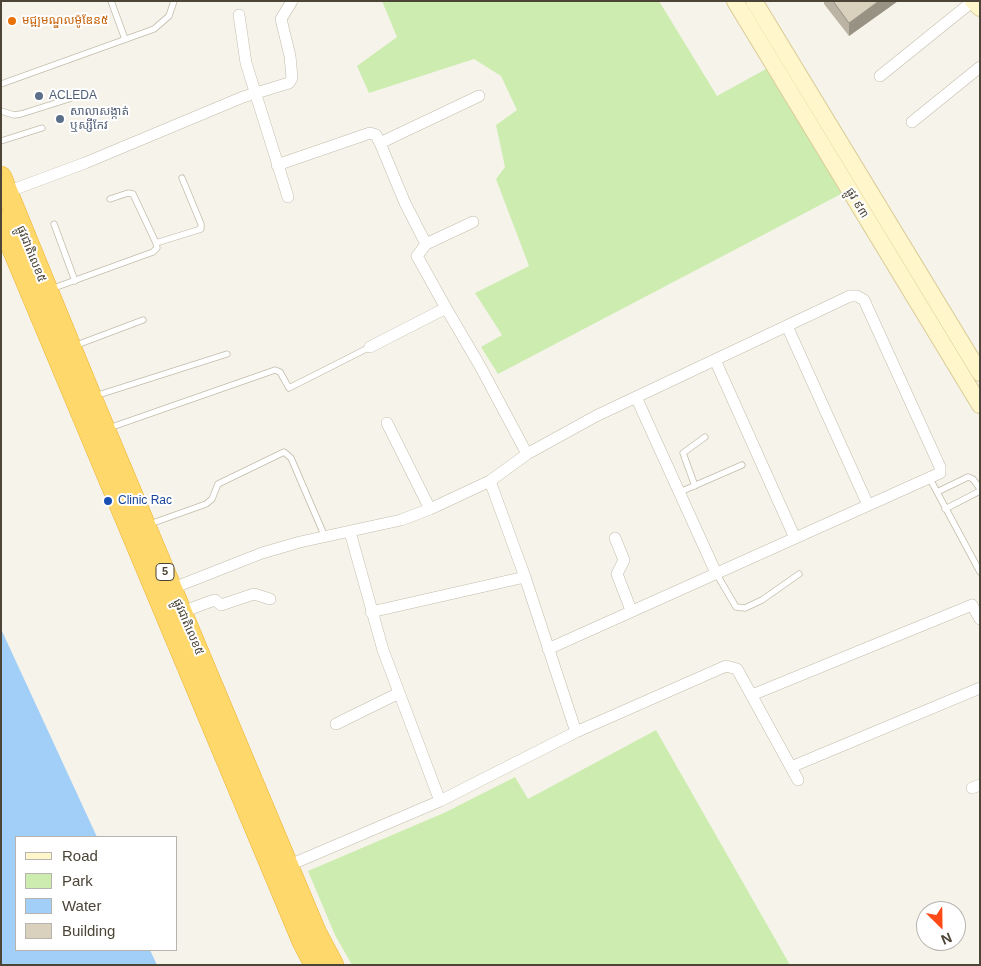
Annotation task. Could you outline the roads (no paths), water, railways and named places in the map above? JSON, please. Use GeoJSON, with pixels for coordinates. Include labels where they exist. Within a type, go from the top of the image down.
{"type":"FeatureCollection","features":[{"type":"Feature","properties":{"kind":"highway","name":"ផ្លូវជាតិលេខ៥"},"geometry":{"type":"LineString","coordinates":[[4,185],[39,294],[62,350],[281,869],[333,965]]}},
{"type":"Feature","properties":{"kind":"highway","name":"ផ្លូវជាតិលេខ៥"},"geometry":{"type":"LineString","coordinates":[[1,221],[39,294]]}},
{"type":"Feature","properties":{"kind":"highway","name":"ផ្លូវជាតិលេខ៥"},"geometry":{"type":"LineString","coordinates":[[62,350],[91,397],[145,526],[165,591],[182,612],[281,869],[315,965]]}},
{"type":"Feature","properties":{"kind":"street"},"geometry":{"type":"LineString","coordinates":[[4,185],[91,161],[255,93],[291,81],[290,56],[281,19],[292,1]]}},
{"type":"Feature","properties":{"kind":"street","name":"ផ្លូវ ៩៣"},"geometry":{"type":"LineString","coordinates":[[735,1],[980,405]]}},
{"type":"Feature","properties":{"kind":"street","name":"ផ្លូវ ៩៣"},"geometry":{"type":"LineString","coordinates":[[754,1],[980,373]]}},
{"type":"Feature","properties":{"kind":"street"},"geometry":{"type":"LineString","coordinates":[[880,76],[973,1],[980,8]]}},
{"type":"Feature","properties":{"kind":"street"},"geometry":{"type":"LineString","coordinates":[[239,15],[246,63],[288,196]]}},
{"type":"Feature","properties":{"kind":"street"},"geometry":{"type":"LineString","coordinates":[[912,122],[980,66]]}},
{"type":"Feature","properties":{"kind":"street"},"geometry":{"type":"LineString","coordinates":[[380,143],[480,96]]}},
{"type":"Feature","properties":{"kind":"street"},"geometry":{"type":"LineString","coordinates":[[277,165],[370,133],[375,134],[405,204],[426,244]]}},
{"type":"Feature","properties":{"kind":"street"},"geometry":{"type":"LineString","coordinates":[[473,222],[426,244],[417,256],[480,366],[527,454]]}},
{"type":"Feature","properties":{"kind":"street"},"geometry":{"type":"LineString","coordinates":[[165,591],[262,553],[300,542],[401,520],[430,509],[490,481],[527,454],[636,397],[850,296],[857,296],[864,300],[940,467],[940,473],[631,610],[548,649]]}},
{"type":"Feature","properties":{"kind":"street"},"geometry":{"type":"LineString","coordinates":[[370,347],[446,308]]}},
{"type":"Feature","properties":{"kind":"street"},"geometry":{"type":"LineString","coordinates":[[786,326],[868,505]]}},
{"type":"Feature","properties":{"kind":"street"},"geometry":{"type":"LineString","coordinates":[[715,360],[794,538]]}},
{"type":"Feature","properties":{"kind":"street"},"geometry":{"type":"LineString","coordinates":[[636,397],[716,573]]}},
{"type":"Feature","properties":{"kind":"street"},"geometry":{"type":"LineString","coordinates":[[387,423],[430,509]]}},
{"type":"Feature","properties":{"kind":"street"},"geometry":{"type":"LineString","coordinates":[[490,481],[525,577],[576,732]]}},
{"type":"Feature","properties":{"kind":"street"},"geometry":{"type":"LineString","coordinates":[[350,532],[371,612],[440,802]]}},
{"type":"Feature","properties":{"kind":"street"},"geometry":{"type":"LineString","coordinates":[[615,538],[624,560],[617,574],[631,610]]}},
{"type":"Feature","properties":{"kind":"street"},"geometry":{"type":"LineString","coordinates":[[371,612],[525,577]]}},
{"type":"Feature","properties":{"kind":"street"},"geometry":{"type":"LineString","coordinates":[[182,612],[214,600],[221,605],[248,595],[264,595],[270,599]]}},
{"type":"Feature","properties":{"kind":"street"},"geometry":{"type":"LineString","coordinates":[[752,695],[972,605],[980,618]]}},
{"type":"Feature","properties":{"kind":"street"},"geometry":{"type":"LineString","coordinates":[[281,869],[440,802],[576,732],[726,666],[737,669],[798,780]]}},
{"type":"Feature","properties":{"kind":"street"},"geometry":{"type":"LineString","coordinates":[[791,767],[980,688]]}},
{"type":"Feature","properties":{"kind":"street"},"geometry":{"type":"LineString","coordinates":[[336,724],[399,693]]}},
{"type":"Feature","properties":{"kind":"lane"},"geometry":{"type":"LineString","coordinates":[[111,1],[125,39]]}},
{"type":"Feature","properties":{"kind":"lane"},"geometry":{"type":"LineString","coordinates":[[1,84],[154,29],[169,16],[174,1]]}},
{"type":"Feature","properties":{"kind":"lane"},"geometry":{"type":"LineString","coordinates":[[1,111],[14,115],[21,114],[78,96]]}},
{"type":"Feature","properties":{"kind":"lane"},"geometry":{"type":"LineString","coordinates":[[1,141],[42,128]]}},
{"type":"Feature","properties":{"kind":"lane"},"geometry":{"type":"LineString","coordinates":[[156,243],[201,229],[201,224],[182,178]]}},
{"type":"Feature","properties":{"kind":"lane"},"geometry":{"type":"LineString","coordinates":[[39,294],[153,252],[157,248],[133,194],[128,193],[110,199]]}},
{"type":"Feature","properties":{"kind":"lane"},"geometry":{"type":"LineString","coordinates":[[54,224],[75,281]]}},
{"type":"Feature","properties":{"kind":"lane"},"geometry":{"type":"LineString","coordinates":[[62,350],[143,320]]}},
{"type":"Feature","properties":{"kind":"lane"},"geometry":{"type":"LineString","coordinates":[[104,429],[275,370],[280,372],[289,388],[370,347]]}},
{"type":"Feature","properties":{"kind":"lane"},"geometry":{"type":"LineString","coordinates":[[91,397],[227,354]]}},
{"type":"Feature","properties":{"kind":"lane"},"geometry":{"type":"LineString","coordinates":[[695,486],[683,453],[705,437]]}},
{"type":"Feature","properties":{"kind":"lane"},"geometry":{"type":"LineString","coordinates":[[145,526],[206,504],[212,499],[218,484],[284,452],[290,458],[325,537]]}},
{"type":"Feature","properties":{"kind":"lane"},"geometry":{"type":"LineString","coordinates":[[680,492],[742,465]]}},
{"type":"Feature","properties":{"kind":"lane"},"geometry":{"type":"LineString","coordinates":[[936,492],[968,477],[973,479],[980,490],[945,509]]}},
{"type":"Feature","properties":{"kind":"lane"},"geometry":{"type":"LineString","coordinates":[[930,479],[980,572]]}},
{"type":"Feature","properties":{"kind":"lane"},"geometry":{"type":"LineString","coordinates":[[716,573],[736,607],[745,608],[762,600],[799,574]]}},
{"type":"Feature","properties":{"kind":"water"},"geometry":{"type":"Polygon","coordinates":[[[1,629],[97,836],[15,836],[15,951],[150,951],[157,965],[1,965],[1,629]]]}},
{"type":"Feature","properties":{"kind":"place","name":"មជ្ឍមណ្ឌលម៉ូឌែន៥"},"geometry":{"type":"Point","coordinates":[12,21]}},
{"type":"Feature","properties":{"kind":"place","name":"ACLEDA"},"geometry":{"type":"Point","coordinates":[39,96]}},
{"type":"Feature","properties":{"kind":"place","name":"សាលាសង្កាត់ ឬស្សីកែវ"},"geometry":{"type":"Point","coordinates":[60,119]}},
{"type":"Feature","properties":{"kind":"place","name":"Clinic Rac"},"geometry":{"type":"Point","coordinates":[108,501]}}]}
